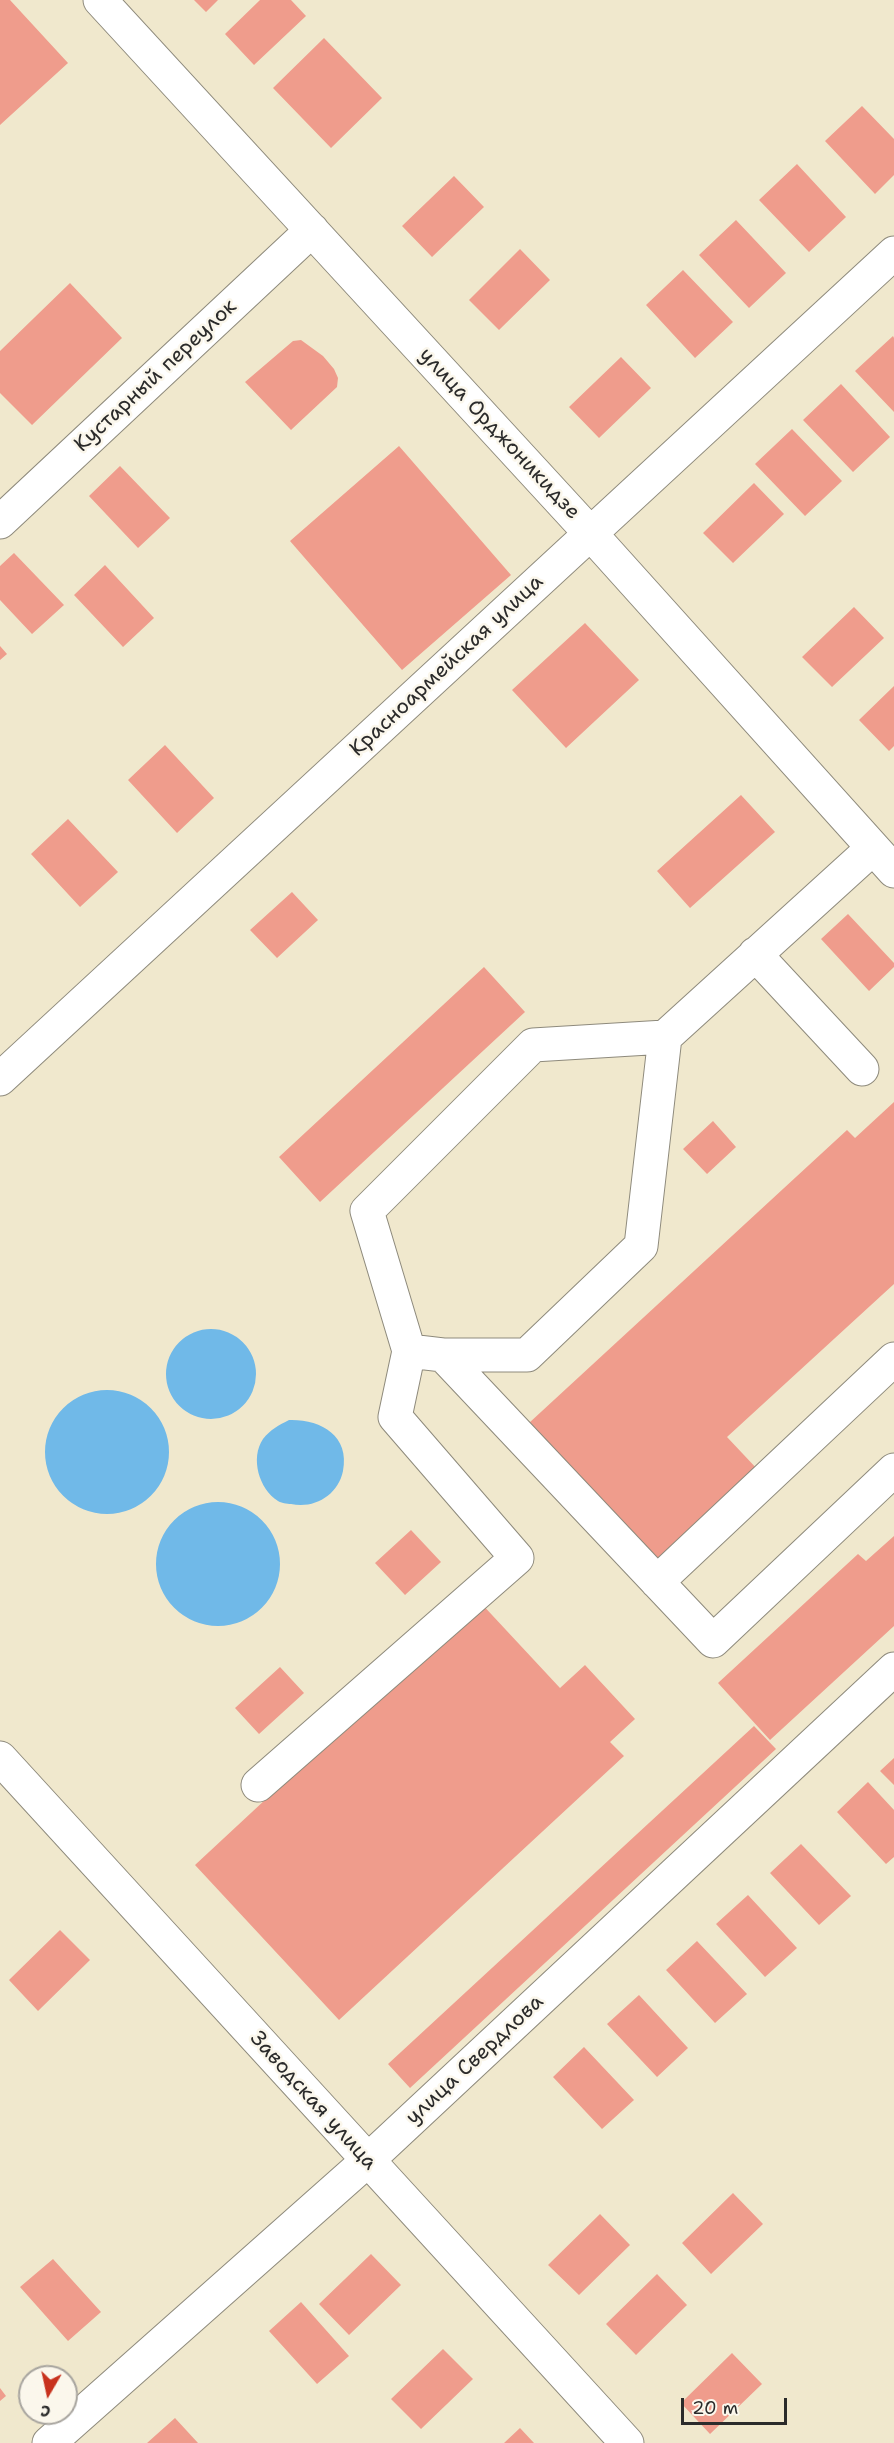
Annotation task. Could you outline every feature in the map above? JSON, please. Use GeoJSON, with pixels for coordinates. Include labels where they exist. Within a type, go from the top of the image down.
{"type":"FeatureCollection","features":[{"type":"Feature","properties":{"kind":"street","name":"улица Орджоникидзе"},"geometry":{"type":"LineString","coordinates":[[100,0],[590,532],[884,859]]}},
{"type":"Feature","properties":{"kind":"street","name":"Кустарный переулок"},"geometry":{"type":"LineString","coordinates":[[0,522],[312,230]]}},
{"type":"Feature","properties":{"kind":"street","name":"Красноармейская улица"},"geometry":{"type":"LineString","coordinates":[[0,1079],[894,253]]}},
{"type":"Feature","properties":{"kind":"street"},"geometry":{"type":"LineString","coordinates":[[258,1785],[517,1558],[395,1417],[409,1351],[367,1211],[533,1045],[665,1037],[755,954],[884,859]]}},
{"type":"Feature","properties":{"kind":"street"},"geometry":{"type":"LineString","coordinates":[[755,954],[862,1069]]}},
{"type":"Feature","properties":{"kind":"street"},"geometry":{"type":"LineString","coordinates":[[409,1351],[443,1355],[527,1355],[642,1246],[665,1037]]}},
{"type":"Feature","properties":{"kind":"street"},"geometry":{"type":"LineString","coordinates":[[443,1355],[713,1641],[894,1470]]}},
{"type":"Feature","properties":{"kind":"street"},"geometry":{"type":"LineString","coordinates":[[657,1582],[894,1359]]}},
{"type":"Feature","properties":{"kind":"street","name":"улица Свердлова"},"geometry":{"type":"LineString","coordinates":[[50,2443],[367,2161],[894,1669]]}},
{"type":"Feature","properties":{"kind":"street","name":"Заводская улица"},"geometry":{"type":"LineString","coordinates":[[0,1758],[627,2443]]}},
{"type":"Feature","properties":{"kind":"water"},"geometry":{"type":"Polygon","coordinates":[[[202,1329],[220,1329],[236,1336],[249,1349],[256,1365],[256,1383],[249,1399],[236,1412],[220,1419],[202,1419],[186,1412],[173,1399],[166,1383],[166,1365],[173,1349],[186,1336],[202,1329]]]}},
{"type":"Feature","properties":{"kind":"water"},"geometry":{"type":"Polygon","coordinates":[[[107,1390],[131,1395],[151,1408],[164,1428],[169,1452],[164,1476],[151,1496],[131,1509],[107,1514],[83,1509],[63,1496],[50,1476],[45,1452],[50,1428],[63,1408],[83,1395],[107,1390]]]}},
{"type":"Feature","properties":{"kind":"water"},"geometry":{"type":"Polygon","coordinates":[[[289,1420],[312,1422],[322,1426],[337,1439],[342,1448],[344,1458],[340,1480],[331,1493],[317,1502],[300,1505],[279,1502],[271,1496],[258,1473],[257,1455],[263,1439],[275,1428],[289,1420]]]}},
{"type":"Feature","properties":{"kind":"water"},"geometry":{"type":"Polygon","coordinates":[[[218,1502],[242,1507],[262,1520],[275,1540],[280,1564],[275,1588],[262,1608],[242,1621],[218,1626],[194,1621],[174,1608],[161,1588],[156,1564],[161,1540],[174,1520],[194,1507],[218,1502]]]}},
{"type":"Feature","properties":{"kind":"building"},"geometry":{"type":"Polygon","coordinates":[[[0,0],[10,0],[68,63],[0,125],[0,0]]]}},
{"type":"Feature","properties":{"kind":"building"},"geometry":{"type":"Polygon","coordinates":[[[194,0],[218,0],[206,12],[194,0]]]}},
{"type":"Feature","properties":{"kind":"building"},"geometry":{"type":"Polygon","coordinates":[[[260,0],[291,0],[306,16],[254,65],[225,34],[260,0]]]}},
{"type":"Feature","properties":{"kind":"building"},"geometry":{"type":"Polygon","coordinates":[[[324,38],[382,98],[331,148],[273,88],[324,38]]]}},
{"type":"Feature","properties":{"kind":"building"},"geometry":{"type":"Polygon","coordinates":[[[862,106],[894,139],[894,175],[875,194],[825,141],[862,106]]]}},
{"type":"Feature","properties":{"kind":"building"},"geometry":{"type":"Polygon","coordinates":[[[797,164],[846,217],[809,252],[759,200],[797,164]]]}},
{"type":"Feature","properties":{"kind":"building"},"geometry":{"type":"Polygon","coordinates":[[[454,176],[484,207],[432,257],[402,226],[454,176]]]}},
{"type":"Feature","properties":{"kind":"building"},"geometry":{"type":"Polygon","coordinates":[[[736,220],[786,273],[749,308],[699,255],[736,220]]]}},
{"type":"Feature","properties":{"kind":"building"},"geometry":{"type":"Polygon","coordinates":[[[520,249],[550,280],[499,330],[469,300],[520,249]]]}},
{"type":"Feature","properties":{"kind":"building"},"geometry":{"type":"Polygon","coordinates":[[[683,270],[733,322],[695,358],[646,305],[683,270]]]}},
{"type":"Feature","properties":{"kind":"building"},"geometry":{"type":"Polygon","coordinates":[[[70,283],[122,338],[32,425],[0,393],[0,351],[70,283]]]}},
{"type":"Feature","properties":{"kind":"building"},"geometry":{"type":"Polygon","coordinates":[[[893,336],[894,338],[894,412],[855,371],[893,336]]]}},
{"type":"Feature","properties":{"kind":"building"},"geometry":{"type":"Polygon","coordinates":[[[301,340],[323,356],[334,369],[338,378],[337,387],[291,430],[245,382],[293,341],[301,340]]]}},
{"type":"Feature","properties":{"kind":"building"},"geometry":{"type":"Polygon","coordinates":[[[621,357],[651,388],[599,438],[569,407],[621,357]]]}},
{"type":"Feature","properties":{"kind":"building"},"geometry":{"type":"Polygon","coordinates":[[[841,384],[890,437],[853,472],[803,420],[841,384]]]}},
{"type":"Feature","properties":{"kind":"building"},"geometry":{"type":"Polygon","coordinates":[[[792,429],[842,481],[805,516],[755,464],[792,429]]]}},
{"type":"Feature","properties":{"kind":"building"},"geometry":{"type":"Polygon","coordinates":[[[399,446],[511,575],[402,670],[290,541],[399,446]]]}},
{"type":"Feature","properties":{"kind":"building"},"geometry":{"type":"Polygon","coordinates":[[[120,466],[170,518],[138,548],[89,496],[120,466]]]}},
{"type":"Feature","properties":{"kind":"building"},"geometry":{"type":"Polygon","coordinates":[[[754,483],[784,514],[733,563],[703,533],[754,483]]]}},
{"type":"Feature","properties":{"kind":"building"},"geometry":{"type":"Polygon","coordinates":[[[14,553],[64,605],[32,634],[0,600],[0,566],[14,553]]]}},
{"type":"Feature","properties":{"kind":"building"},"geometry":{"type":"Polygon","coordinates":[[[105,565],[154,618],[123,647],[74,595],[105,565]]]}},
{"type":"Feature","properties":{"kind":"building"},"geometry":{"type":"Polygon","coordinates":[[[854,607],[884,638],[832,687],[802,657],[854,607]]]}},
{"type":"Feature","properties":{"kind":"building"},"geometry":{"type":"Polygon","coordinates":[[[585,623],[639,680],[566,748],[512,690],[585,623]]]}},
{"type":"Feature","properties":{"kind":"building"},"geometry":{"type":"Polygon","coordinates":[[[0,646],[7,654],[0,660],[0,646]]]}},
{"type":"Feature","properties":{"kind":"building"},"geometry":{"type":"Polygon","coordinates":[[[894,686],[894,746],[889,751],[859,720],[894,686]]]}},
{"type":"Feature","properties":{"kind":"building"},"geometry":{"type":"Polygon","coordinates":[[[165,745],[214,798],[177,833],[128,780],[165,745]]]}},
{"type":"Feature","properties":{"kind":"building"},"geometry":{"type":"Polygon","coordinates":[[[741,795],[775,832],[690,908],[657,871],[741,795]]]}},
{"type":"Feature","properties":{"kind":"building"},"geometry":{"type":"Polygon","coordinates":[[[68,819],[118,872],[80,907],[31,854],[68,819]]]}},
{"type":"Feature","properties":{"kind":"building"},"geometry":{"type":"Polygon","coordinates":[[[292,892],[318,920],[277,958],[250,930],[292,892]]]}},
{"type":"Feature","properties":{"kind":"building"},"geometry":{"type":"Polygon","coordinates":[[[848,914],[894,963],[894,967],[869,991],[821,939],[848,914]]]}},
{"type":"Feature","properties":{"kind":"building"},"geometry":{"type":"Polygon","coordinates":[[[484,967],[525,1012],[320,1202],[279,1157],[484,967]]]}},
{"type":"Feature","properties":{"kind":"building"},"geometry":{"type":"Polygon","coordinates":[[[894,1102],[894,1284],[727,1437],[759,1471],[659,1563],[529,1423],[847,1130],[855,1138],[894,1102]]]}},
{"type":"Feature","properties":{"kind":"building"},"geometry":{"type":"Polygon","coordinates":[[[713,1121],[736,1147],[707,1174],[683,1149],[713,1121]]]}},
{"type":"Feature","properties":{"kind":"building"},"geometry":{"type":"Polygon","coordinates":[[[411,1530],[441,1562],[405,1595],[375,1563],[411,1530]]]}},
{"type":"Feature","properties":{"kind":"building"},"geometry":{"type":"Polygon","coordinates":[[[894,1536],[894,1626],[770,1740],[718,1683],[858,1554],[866,1561],[894,1536]]]}},
{"type":"Feature","properties":{"kind":"building"},"geometry":{"type":"Polygon","coordinates":[[[479,1601],[560,1688],[585,1665],[635,1719],[610,1742],[624,1756],[339,2020],[195,1865],[479,1601]]]}},
{"type":"Feature","properties":{"kind":"building"},"geometry":{"type":"Polygon","coordinates":[[[280,1667],[304,1693],[259,1734],[235,1708],[280,1667]]]}},
{"type":"Feature","properties":{"kind":"building"},"geometry":{"type":"Polygon","coordinates":[[[754,1726],[776,1749],[410,2088],[388,2064],[754,1726]]]}},
{"type":"Feature","properties":{"kind":"building"},"geometry":{"type":"Polygon","coordinates":[[[894,1758],[894,1785],[880,1771],[894,1758]]]}},
{"type":"Feature","properties":{"kind":"building"},"geometry":{"type":"Polygon","coordinates":[[[868,1782],[894,1810],[894,1857],[886,1864],[837,1812],[868,1782]]]}},
{"type":"Feature","properties":{"kind":"building"},"geometry":{"type":"Polygon","coordinates":[[[801,1844],[851,1896],[819,1925],[770,1873],[801,1844]]]}},
{"type":"Feature","properties":{"kind":"building"},"geometry":{"type":"Polygon","coordinates":[[[748,1895],[797,1948],[765,1977],[716,1924],[748,1895]]]}},
{"type":"Feature","properties":{"kind":"building"},"geometry":{"type":"Polygon","coordinates":[[[60,1930],[90,1960],[38,2011],[9,1980],[60,1930]]]}},
{"type":"Feature","properties":{"kind":"building"},"geometry":{"type":"Polygon","coordinates":[[[697,1941],[747,1994],[715,2023],[666,1970],[697,1941]]]}},
{"type":"Feature","properties":{"kind":"building"},"geometry":{"type":"Polygon","coordinates":[[[639,1995],[688,2048],[657,2077],[607,2024],[639,1995]]]}},
{"type":"Feature","properties":{"kind":"building"},"geometry":{"type":"Polygon","coordinates":[[[584,2047],[634,2100],[602,2129],[553,2077],[584,2047]]]}},
{"type":"Feature","properties":{"kind":"building"},"geometry":{"type":"Polygon","coordinates":[[[733,2193],[763,2224],[711,2274],[682,2243],[733,2193]]]}},
{"type":"Feature","properties":{"kind":"building"},"geometry":{"type":"Polygon","coordinates":[[[600,2214],[630,2245],[579,2295],[548,2265],[600,2214]]]}},
{"type":"Feature","properties":{"kind":"building"},"geometry":{"type":"Polygon","coordinates":[[[371,2254],[401,2285],[349,2335],[319,2304],[371,2254]]]}},
{"type":"Feature","properties":{"kind":"building"},"geometry":{"type":"Polygon","coordinates":[[[53,2259],[101,2312],[68,2341],[20,2287],[53,2259]]]}},
{"type":"Feature","properties":{"kind":"building"},"geometry":{"type":"Polygon","coordinates":[[[657,2274],[687,2305],[636,2355],[606,2324],[657,2274]]]}},
{"type":"Feature","properties":{"kind":"building"},"geometry":{"type":"Polygon","coordinates":[[[301,2302],[349,2356],[317,2384],[269,2331],[301,2302]]]}},
{"type":"Feature","properties":{"kind":"building"},"geometry":{"type":"Polygon","coordinates":[[[443,2349],[473,2379],[421,2429],[391,2399],[443,2349]]]}},
{"type":"Feature","properties":{"kind":"building"},"geometry":{"type":"Polygon","coordinates":[[[732,2353],[762,2384],[710,2434],[681,2403],[732,2353]]]}},
{"type":"Feature","properties":{"kind":"building"},"geometry":{"type":"Polygon","coordinates":[[[0,2388],[6,2396],[0,2401],[0,2388]]]}},
{"type":"Feature","properties":{"kind":"building"},"geometry":{"type":"Polygon","coordinates":[[[175,2418],[198,2443],[147,2443],[175,2418]]]}},
{"type":"Feature","properties":{"kind":"building"},"geometry":{"type":"Polygon","coordinates":[[[520,2428],[534,2443],[504,2443],[520,2428]]]}}]}
